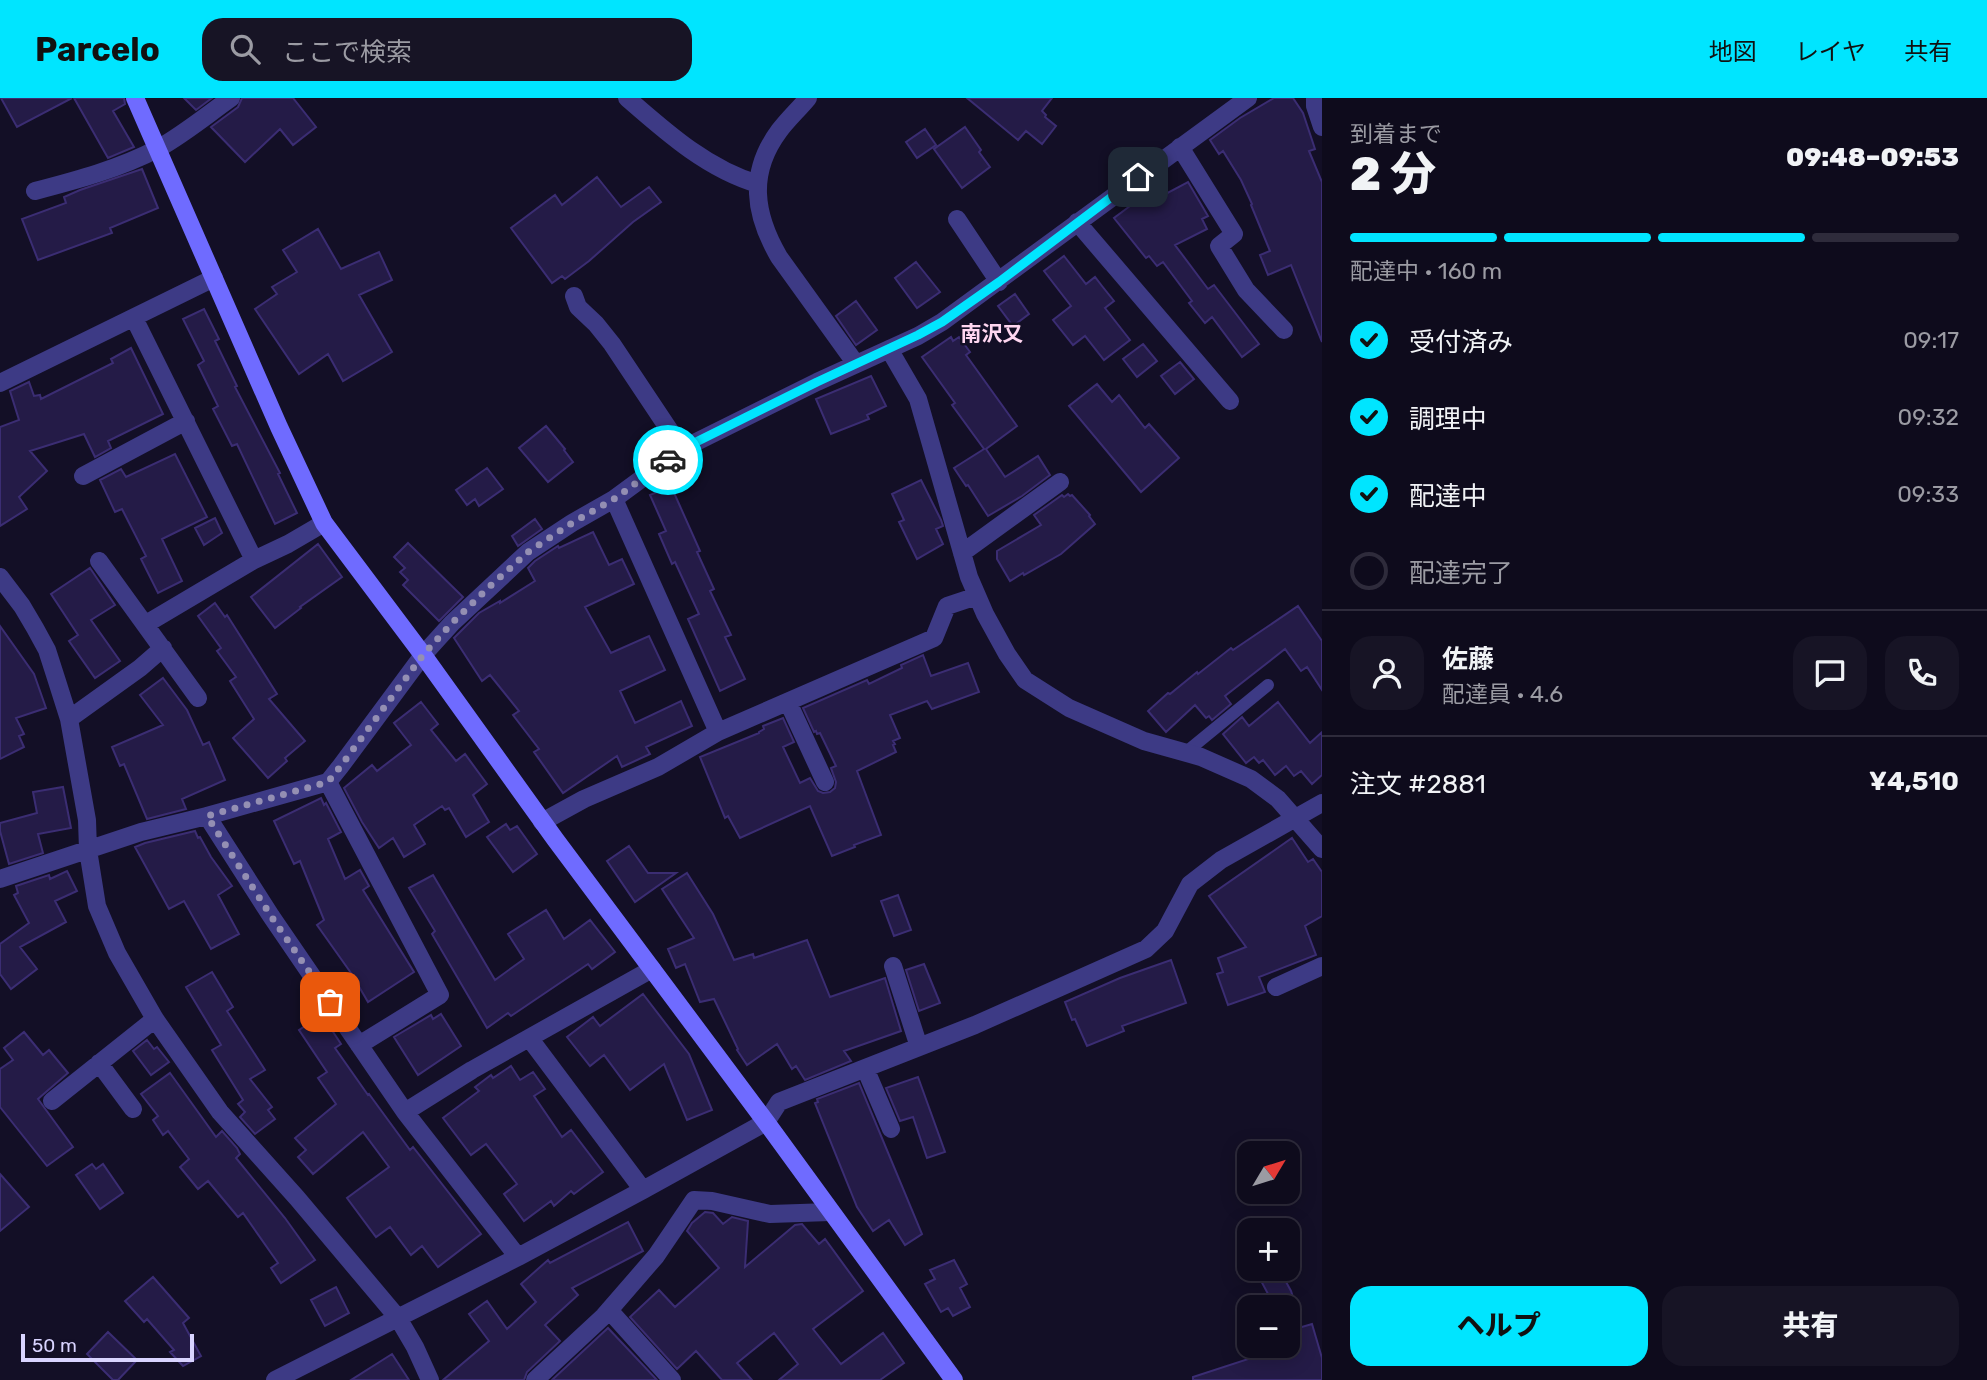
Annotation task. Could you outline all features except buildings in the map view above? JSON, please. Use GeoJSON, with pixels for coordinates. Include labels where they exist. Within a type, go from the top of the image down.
{"type":"FeatureCollection","features":[{"type":"Feature","properties":{"kind":"street"},"geometry":{"type":"LineString","coordinates":[[135,98],[279,427],[324,523],[953,1380]]}},
{"type":"Feature","properties":{"kind":"street"},"geometry":{"type":"LineString","coordinates":[[35,191],[102,173],[157,149],[231,98]]}},
{"type":"Feature","properties":{"kind":"street"},"geometry":{"type":"LineString","coordinates":[[627,98],[675,139],[736,178],[758,184]]}},
{"type":"Feature","properties":{"kind":"street"},"geometry":{"type":"LineString","coordinates":[[808,98],[779,131],[758,174],[760,214],[769,240],[779,257],[856,364]]}},
{"type":"Feature","properties":{"kind":"street"},"geometry":{"type":"LineString","coordinates":[[0,878],[141,832],[328,782],[423,655],[470,605],[528,552],[614,499],[682,449],[942,322],[1248,98]]}},
{"type":"Feature","properties":{"kind":"street"},"geometry":{"type":"LineString","coordinates":[[1315,98],[1322,127]]}},
{"type":"Feature","properties":{"kind":"street"},"geometry":{"type":"LineString","coordinates":[[1180,147],[1234,234],[1219,246],[1246,290],[1284,330]]}},
{"type":"Feature","properties":{"kind":"street"},"geometry":{"type":"LineString","coordinates":[[957,219],[999,282]]}},
{"type":"Feature","properties":{"kind":"street"},"geometry":{"type":"LineString","coordinates":[[1077,222],[1230,401]]}},
{"type":"Feature","properties":{"kind":"street"},"geometry":{"type":"LineString","coordinates":[[0,383],[214,278]]}},
{"type":"Feature","properties":{"kind":"street"},"geometry":{"type":"LineString","coordinates":[[574,296],[578,307],[612,344],[682,449]]}},
{"type":"Feature","properties":{"kind":"street"},"geometry":{"type":"LineString","coordinates":[[134,318],[254,560]]}},
{"type":"Feature","properties":{"kind":"street"},"geometry":{"type":"LineString","coordinates":[[890,349],[918,399],[977,596],[1007,654],[1025,680],[1069,708],[1144,741],[1201,758],[1251,779],[1278,799],[1322,849]]}},
{"type":"Feature","properties":{"kind":"street"},"geometry":{"type":"LineString","coordinates":[[82,476],[186,421]]}},
{"type":"Feature","properties":{"kind":"street"},"geometry":{"type":"LineString","coordinates":[[962,553],[1060,482]]}},
{"type":"Feature","properties":{"kind":"street"},"geometry":{"type":"LineString","coordinates":[[614,499],[718,732]]}},
{"type":"Feature","properties":{"kind":"street"},"geometry":{"type":"LineString","coordinates":[[146,624],[254,560],[324,523]]}},
{"type":"Feature","properties":{"kind":"street"},"geometry":{"type":"LineString","coordinates":[[99,561],[198,698]]}},
{"type":"Feature","properties":{"kind":"street"},"geometry":{"type":"LineString","coordinates":[[0,577],[22,606],[47,649],[69,719],[97,906],[117,953],[155,1019],[220,1112],[398,1318],[430,1380]]}},
{"type":"Feature","properties":{"kind":"street"},"geometry":{"type":"LineString","coordinates":[[542,822],[584,799],[658,767],[718,732],[934,638],[947,606],[977,596]]}},
{"type":"Feature","properties":{"kind":"street"},"geometry":{"type":"LineString","coordinates":[[69,719],[163,648]]}},
{"type":"Feature","properties":{"kind":"street"},"geometry":{"type":"LineString","coordinates":[[788,702],[825,782]]}},
{"type":"Feature","properties":{"kind":"street"},"geometry":{"type":"LineString","coordinates":[[328,782],[440,995],[359,1045]]}},
{"type":"Feature","properties":{"kind":"street"},"geometry":{"type":"LineString","coordinates":[[275,1380],[643,1190],[766,1122],[779,1102],[975,1025],[1146,949],[1165,930],[1190,884],[1221,860],[1322,803]]}},
{"type":"Feature","properties":{"kind":"street"},"geometry":{"type":"LineString","coordinates":[[207,816],[271,916],[405,1112],[518,1256]]}},
{"type":"Feature","properties":{"kind":"street"},"geometry":{"type":"LineString","coordinates":[[893,966],[919,1047]]}},
{"type":"Feature","properties":{"kind":"street"},"geometry":{"type":"LineString","coordinates":[[1276,987],[1322,967]]}},
{"type":"Feature","properties":{"kind":"street"},"geometry":{"type":"LineString","coordinates":[[405,1112],[472,1070],[652,969]]}},
{"type":"Feature","properties":{"kind":"street"},"geometry":{"type":"LineString","coordinates":[[52,1101],[155,1019]]}},
{"type":"Feature","properties":{"kind":"street"},"geometry":{"type":"LineString","coordinates":[[530,1039],[643,1190]]}},
{"type":"Feature","properties":{"kind":"street"},"geometry":{"type":"LineString","coordinates":[[99,1063],[133,1109]]}},
{"type":"Feature","properties":{"kind":"street"},"geometry":{"type":"LineString","coordinates":[[865,1068],[891,1129]]}},
{"type":"Feature","properties":{"kind":"street"},"geometry":{"type":"LineString","coordinates":[[535,1380],[609,1310],[656,1256],[694,1200],[712,1201],[770,1214],[830,1212]]}},
{"type":"Feature","properties":{"kind":"street"},"geometry":{"type":"LineString","coordinates":[[609,1310],[672,1380]]}},
{"type":"Feature","properties":{"kind":"lane"},"geometry":{"type":"LineString","coordinates":[[1185,753],[1268,685]]}},
{"type":"Feature","properties":{"kind":"way so far"},"geometry":{"type":"LineString","coordinates":[[330,1002],[207,816],[328,782],[423,655],[488,588],[528,552],[614,499],[668,460]]}},
{"type":"Feature","properties":{"kind":"district","name":"南沢又"},"geometry":{"type":"Point","coordinates":[992,333]}},
{"type":"Feature","properties":{"kind":"route"},"geometry":{"type":"LineString","coordinates":[[668,460],[682,449],[942,322],[1138,177]]}}]}
